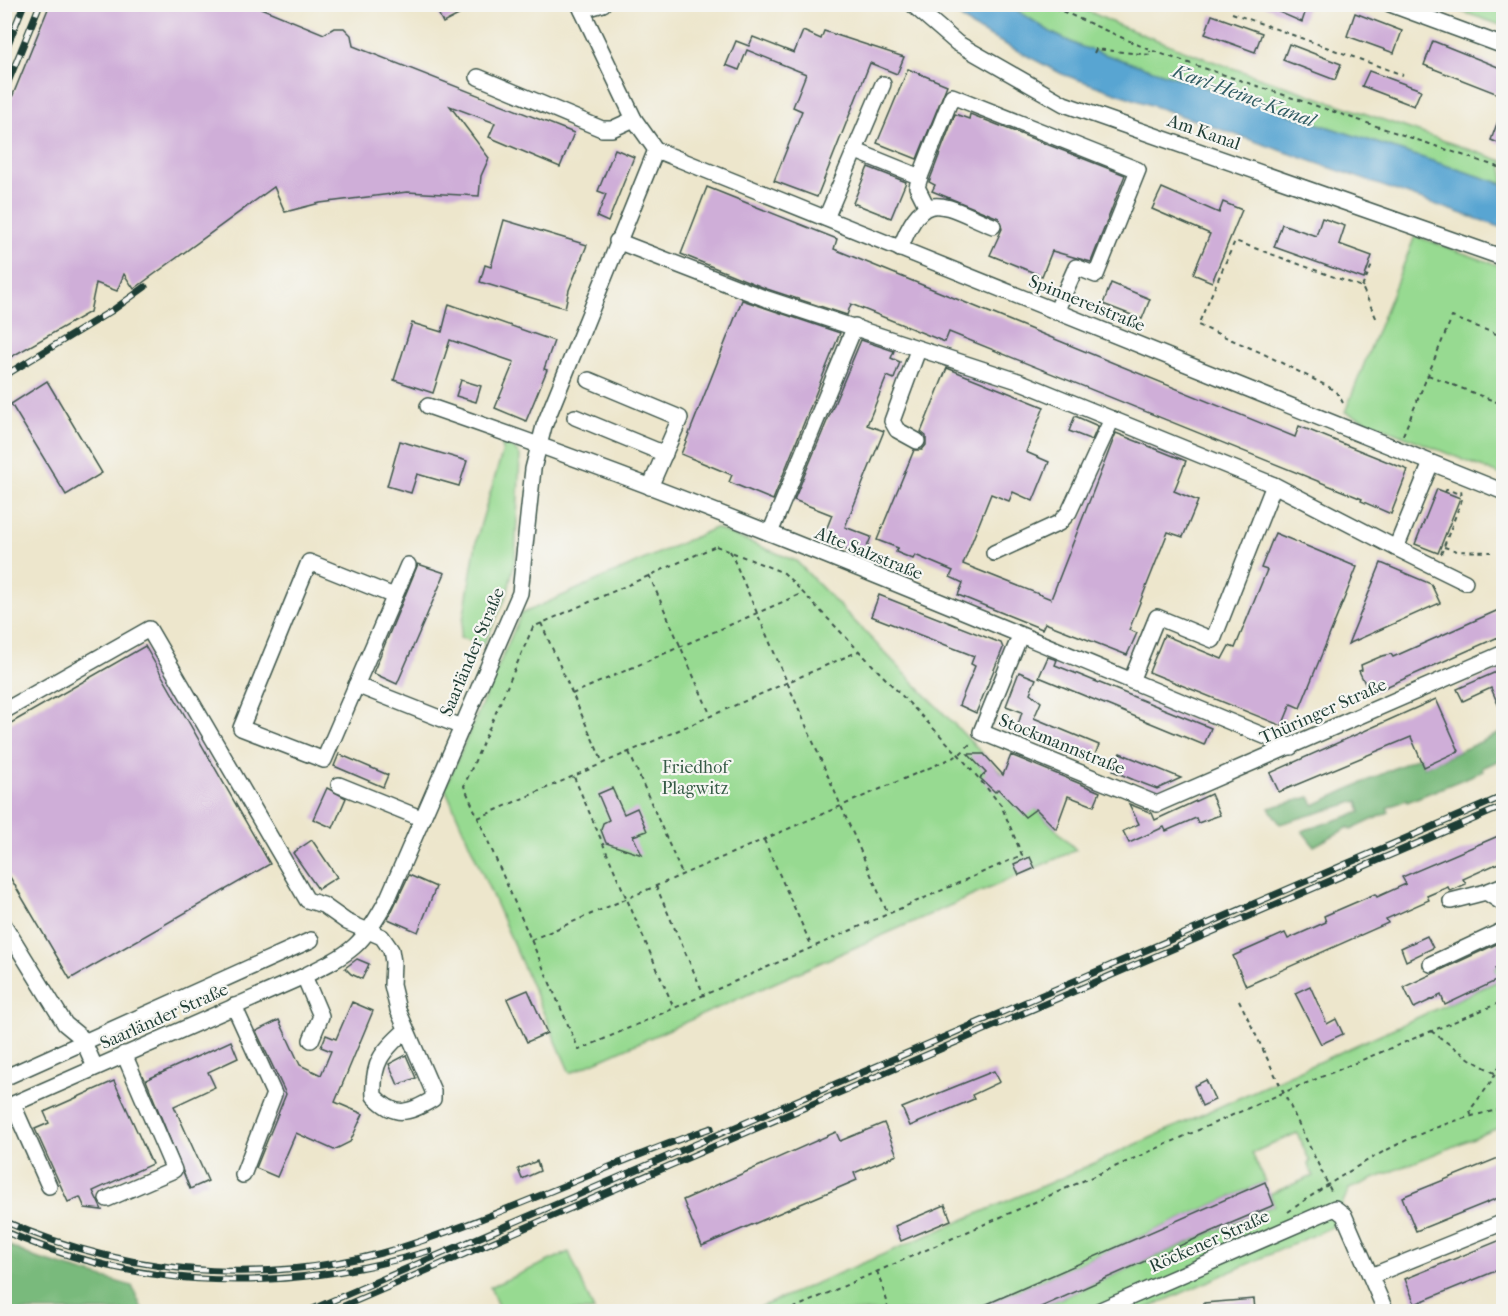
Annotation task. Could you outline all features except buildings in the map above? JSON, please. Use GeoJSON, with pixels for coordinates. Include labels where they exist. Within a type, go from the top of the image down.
{"type":"FeatureCollection","features":[{"type":"Feature","properties":{"kind":"street"},"geometry":{"type":"LineString","coordinates":[[603,4],[580,7],[634,119],[656,150]]}},
{"type":"Feature","properties":{"kind":"street","name":"Am Kanal"},"geometry":{"type":"LineString","coordinates":[[912,4],[957,43],[1064,104],[1503,258]]}},
{"type":"Feature","properties":{"kind":"street"},"geometry":{"type":"LineString","coordinates":[[1390,4],[1503,46]]}},
{"type":"Feature","properties":{"kind":"street"},"geometry":{"type":"LineString","coordinates":[[478,77],[602,129],[612,129],[634,119]]}},
{"type":"Feature","properties":{"kind":"street"},"geometry":{"type":"LineString","coordinates":[[826,218],[883,84]]}},
{"type":"Feature","properties":{"kind":"street"},"geometry":{"type":"LineString","coordinates":[[927,207],[917,187],[952,96],[1138,170],[1096,275],[1076,267],[1056,312]]}},
{"type":"Feature","properties":{"kind":"street","name":"Spinnereistraße"},"geometry":{"type":"LineString","coordinates":[[656,150],[1503,492]]}},
{"type":"Feature","properties":{"kind":"street","name":"Saarländer Straße"},"geometry":{"type":"LineString","coordinates":[[9,1106],[304,976],[346,955],[369,932],[388,898],[520,593],[532,469],[539,443],[617,241],[656,150]]}},
{"type":"Feature","properties":{"kind":"street"},"geometry":{"type":"LineString","coordinates":[[856,151],[920,177]]}},
{"type":"Feature","properties":{"kind":"street"},"geometry":{"type":"LineString","coordinates":[[900,249],[913,218],[927,207],[942,206],[993,226]]}},
{"type":"Feature","properties":{"kind":"street"},"geometry":{"type":"LineString","coordinates":[[617,241],[764,298],[1022,382],[1274,485],[1465,582]]}},
{"type":"Feature","properties":{"kind":"street"},"geometry":{"type":"LineString","coordinates":[[770,533],[855,326]]}},
{"type":"Feature","properties":{"kind":"street"},"geometry":{"type":"LineString","coordinates":[[917,441],[897,430],[892,421],[918,350]]}},
{"type":"Feature","properties":{"kind":"street"},"geometry":{"type":"LineString","coordinates":[[589,380],[680,418],[650,487]]}},
{"type":"Feature","properties":{"kind":"street","name":"Alte Salzstraße"},"geometry":{"type":"LineString","coordinates":[[428,406],[539,443],[770,533],[1291,747]]}},
{"type":"Feature","properties":{"kind":"street"},"geometry":{"type":"LineString","coordinates":[[575,417],[665,454]]}},
{"type":"Feature","properties":{"kind":"street"},"geometry":{"type":"LineString","coordinates":[[994,553],[1059,523],[1069,512],[1112,419]]}},
{"type":"Feature","properties":{"kind":"street"},"geometry":{"type":"LineString","coordinates":[[1396,548],[1431,463]]}},
{"type":"Feature","properties":{"kind":"street"},"geometry":{"type":"LineString","coordinates":[[1131,681],[1157,617],[1213,640],[1274,485]]}},
{"type":"Feature","properties":{"kind":"street"},"geometry":{"type":"LineString","coordinates":[[394,596],[309,562],[241,728],[324,760],[408,565]]}},
{"type":"Feature","properties":{"kind":"street"},"geometry":{"type":"LineString","coordinates":[[4,711],[149,629],[307,900],[322,905],[347,922],[381,937],[391,950],[392,985],[398,1010],[433,1091],[433,1099],[404,1112],[387,1109],[374,1096],[373,1075],[382,1053],[406,1030]]}},
{"type":"Feature","properties":{"kind":"street","name":"Stockmannstraße"},"geometry":{"type":"LineString","coordinates":[[1020,636],[981,732],[1157,804]]}},
{"type":"Feature","properties":{"kind":"street","name":"Thüringer Straße"},"geometry":{"type":"LineString","coordinates":[[1157,804],[1503,652]]}},
{"type":"Feature","properties":{"kind":"street"},"geometry":{"type":"LineString","coordinates":[[356,685],[462,727]]}},
{"type":"Feature","properties":{"kind":"street"},"geometry":{"type":"LineString","coordinates":[[339,785],[423,819]]}},
{"type":"Feature","properties":{"kind":"street"},"geometry":{"type":"LineString","coordinates":[[1452,901],[1503,885]]}},
{"type":"Feature","properties":{"kind":"street"},"geometry":{"type":"LineString","coordinates":[[1486,892],[1503,904]]}},
{"type":"Feature","properties":{"kind":"street"},"geometry":{"type":"LineString","coordinates":[[4,925],[65,1024],[84,1043],[95,1067]]}},
{"type":"Feature","properties":{"kind":"street"},"geometry":{"type":"LineString","coordinates":[[1431,964],[1503,930]]}},
{"type":"Feature","properties":{"kind":"street"},"geometry":{"type":"LineString","coordinates":[[4,1078],[311,940]]}},
{"type":"Feature","properties":{"kind":"street"},"geometry":{"type":"LineString","coordinates":[[304,976],[321,1016],[311,1040]]}},
{"type":"Feature","properties":{"kind":"street"},"geometry":{"type":"LineString","coordinates":[[234,1006],[274,1094],[243,1175]]}},
{"type":"Feature","properties":{"kind":"street"},"geometry":{"type":"LineString","coordinates":[[107,1199],[174,1170],[124,1054]]}},
{"type":"Feature","properties":{"kind":"street"},"geometry":{"type":"LineString","coordinates":[[9,1106],[49,1186]]}},
{"type":"Feature","properties":{"kind":"street","name":"Röckener Straße"},"geometry":{"type":"LineString","coordinates":[[1096,1311],[1328,1209],[1338,1209],[1344,1215],[1371,1276]]}},
{"type":"Feature","properties":{"kind":"street"},"geometry":{"type":"LineString","coordinates":[[1386,1311],[1371,1276],[1503,1222]]}},
{"type":"Feature","properties":{"kind":"path"},"geometry":{"type":"LineString","coordinates":[[1046,4],[1150,50],[1503,169]]}},
{"type":"Feature","properties":{"kind":"path"},"geometry":{"type":"LineString","coordinates":[[1232,13],[1403,75]]}},
{"type":"Feature","properties":{"kind":"path"},"geometry":{"type":"LineString","coordinates":[[1094,53],[1096,49],[1151,54],[1150,50]]}},
{"type":"Feature","properties":{"kind":"path"},"geometry":{"type":"LineString","coordinates":[[1343,403],[1338,394],[1329,387],[1198,325],[1235,240],[1362,286],[1378,322]]}},
{"type":"Feature","properties":{"kind":"path"},"geometry":{"type":"LineString","coordinates":[[1362,286],[1373,263]]}},
{"type":"Feature","properties":{"kind":"path"},"geometry":{"type":"LineString","coordinates":[[1398,450],[1452,317],[1503,337]]}},
{"type":"Feature","properties":{"kind":"path"},"geometry":{"type":"LineString","coordinates":[[1428,375],[1503,405]]}},
{"type":"Feature","properties":{"kind":"path"},"geometry":{"type":"LineString","coordinates":[[1441,554],[1462,499],[1461,495],[1447,489],[1445,492]]}},
{"type":"Feature","properties":{"kind":"path"},"geometry":{"type":"LineString","coordinates":[[716,546],[784,573],[959,755],[1001,805],[1022,855],[579,1050],[464,786],[533,627],[649,576],[716,546]]}},
{"type":"Feature","properties":{"kind":"path"},"geometry":{"type":"LineString","coordinates":[[1444,547],[1457,551],[1491,552]]}},
{"type":"Feature","properties":{"kind":"path"},"geometry":{"type":"LineString","coordinates":[[730,551],[888,914]]}},
{"type":"Feature","properties":{"kind":"path"},"geometry":{"type":"LineString","coordinates":[[649,576],[711,716]]}},
{"type":"Feature","properties":{"kind":"path"},"geometry":{"type":"LineString","coordinates":[[572,694],[803,594]]}},
{"type":"Feature","properties":{"kind":"path"},"geometry":{"type":"LineString","coordinates":[[541,623],[603,763]]}},
{"type":"Feature","properties":{"kind":"path"},"geometry":{"type":"LineString","coordinates":[[478,818],[859,651]]}},
{"type":"Feature","properties":{"kind":"path"},"geometry":{"type":"LineString","coordinates":[[531,940],[959,755],[981,732]]}},
{"type":"Feature","properties":{"kind":"path"},"geometry":{"type":"LineString","coordinates":[[629,752],[682,874]]}},
{"type":"Feature","properties":{"kind":"path"},"geometry":{"type":"LineString","coordinates":[[574,776],[674,1008]]}},
{"type":"Feature","properties":{"kind":"path"},"geometry":{"type":"LineString","coordinates":[[764,839],[812,947]]}},
{"type":"Feature","properties":{"kind":"path"},"geometry":{"type":"LineString","coordinates":[[656,886],[704,995]]}},
{"type":"Feature","properties":{"kind":"path"},"geometry":{"type":"LineString","coordinates":[[1239,1000],[1328,1184]]}},
{"type":"Feature","properties":{"kind":"path"},"geometry":{"type":"LineString","coordinates":[[785,1311],[1285,1092],[1503,1001]]}},
{"type":"Feature","properties":{"kind":"path"},"geometry":{"type":"LineString","coordinates":[[1431,1031],[1470,1059],[1496,1074]]}},
{"type":"Feature","properties":{"kind":"path"},"geometry":{"type":"LineString","coordinates":[[1471,1115],[1470,1110],[1496,1074],[1503,1058]]}},
{"type":"Feature","properties":{"kind":"path"},"geometry":{"type":"LineString","coordinates":[[1285,1229],[1281,1220],[1284,1214],[1328,1184],[1401,1141],[1471,1115],[1503,1109]]}},
{"type":"Feature","properties":{"kind":"path"},"geometry":{"type":"LineString","coordinates":[[877,1271],[888,1304],[884,1311]]}},
{"type":"Feature","properties":{"kind":"path"},"geometry":{"type":"LineString","coordinates":[[555,1311],[576,1303],[580,1311]]}},
{"type":"Feature","properties":{"kind":"green space","name":"Karl-Heine-Kanal"},"geometry":{"type":"Polygon","coordinates":[[[1009,5],[1075,5],[1118,25],[1212,61],[1503,161],[1503,184],[1079,46],[1052,33],[1009,5]]]}},
{"type":"Feature","properties":{"kind":"green space"},"geometry":{"type":"Polygon","coordinates":[[[1443,5],[1503,5],[1503,26],[1443,5]]]}},
{"type":"Feature","properties":{"kind":"green space"},"geometry":{"type":"Polygon","coordinates":[[[1415,236],[1503,267],[1503,476],[1345,412],[1415,236]]]}},
{"type":"Feature","properties":{"kind":"green space"},"geometry":{"type":"Polygon","coordinates":[[[501,443],[514,448],[520,456],[515,560],[507,595],[484,644],[460,638],[477,537],[503,450],[501,443]]]}},
{"type":"Feature","properties":{"kind":"green space","name":"Friedhof Plagwitz"},"geometry":{"type":"Polygon","coordinates":[[[715,528],[796,561],[1076,850],[570,1073],[445,788],[521,614],[715,528]]]}},
{"type":"Feature","properties":{"kind":"green space"},"geometry":{"type":"Polygon","coordinates":[[[1503,732],[1503,762],[1502,759],[1482,768],[1483,771],[1387,808],[1389,812],[1351,830],[1349,827],[1314,846],[1302,831],[1361,812],[1358,801],[1280,824],[1269,808],[1310,797],[1314,805],[1419,757],[1424,767],[1503,732]]]}},
{"type":"Feature","properties":{"kind":"green space"},"geometry":{"type":"Polygon","coordinates":[[[1503,964],[1503,1126],[1349,1189],[1332,1227],[1141,1311],[1032,1311],[1274,1205],[1270,1194],[1313,1176],[1308,1164],[1310,1162],[1297,1133],[1252,1153],[1265,1182],[971,1311],[749,1312],[1068,1175],[1500,980],[1495,968],[1503,964]]]}},
{"type":"Feature","properties":{"kind":"green space"},"geometry":{"type":"Polygon","coordinates":[[[5,1244],[36,1258],[132,1286],[143,1311],[5,1311],[5,1244]]]}},
{"type":"Feature","properties":{"kind":"green space"},"geometry":{"type":"Polygon","coordinates":[[[569,1252],[594,1311],[500,1311],[490,1287],[569,1252]]]}},
{"type":"Feature","properties":{"kind":"water"},"geometry":{"type":"Polygon","coordinates":[[[946,5],[1009,5],[1052,33],[1079,46],[1503,184],[1503,228],[1062,74],[972,27],[946,5]]]}},
{"type":"Feature","properties":{"kind":"railway"},"geometry":{"type":"LineString","coordinates":[[4,54],[24,4]]}},
{"type":"Feature","properties":{"kind":"railway"},"geometry":{"type":"LineString","coordinates":[[4,92],[40,4]]}},
{"type":"Feature","properties":{"kind":"railway"},"geometry":{"type":"LineString","coordinates":[[4,376],[113,310],[145,287]]}},
{"type":"Feature","properties":{"kind":"railway"},"geometry":{"type":"LineString","coordinates":[[306,1312],[1504,796]]}},
{"type":"Feature","properties":{"kind":"railway"},"geometry":{"type":"LineString","coordinates":[[330,1312],[1504,806]]}},
{"type":"Feature","properties":{"kind":"railway"},"geometry":{"type":"LineString","coordinates":[[4,1221],[55,1241],[106,1256],[159,1266],[212,1271],[266,1271],[319,1266],[372,1255],[424,1240],[711,1128]]}},
{"type":"Feature","properties":{"kind":"railway"},"geometry":{"type":"LineString","coordinates":[[4,1231],[56,1251],[108,1266],[161,1275],[215,1280],[268,1279],[322,1274],[376,1265],[429,1251]]}}]}
